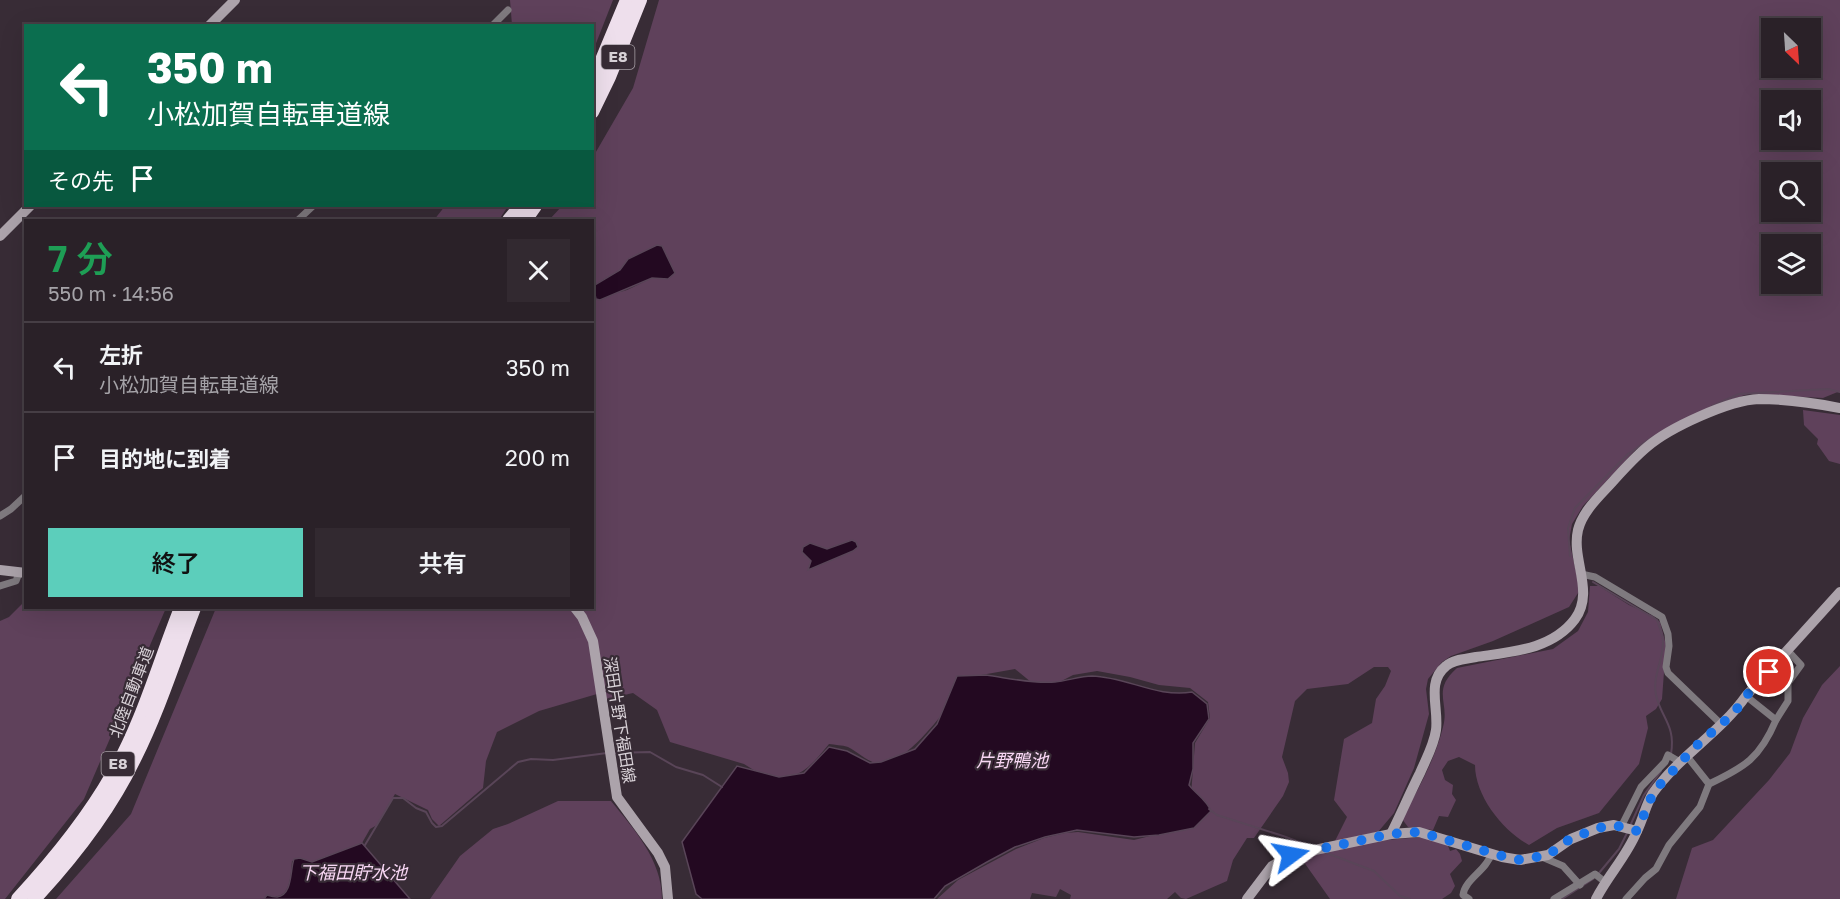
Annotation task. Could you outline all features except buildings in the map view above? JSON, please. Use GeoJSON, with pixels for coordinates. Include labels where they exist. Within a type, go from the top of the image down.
{"type":"FeatureCollection","features":[{"type":"Feature","properties":{"kind":"highway","name":"E8"},"geometry":{"type":"LineString","coordinates":[[594,79],[627,0]]}},
{"type":"Feature","properties":{"kind":"highway","name":"E8"},"geometry":{"type":"LineString","coordinates":[[594,108],[640,0]]}},
{"type":"Feature","properties":{"kind":"highway"},"geometry":{"type":"LineString","coordinates":[[510,219],[519,207]]}},
{"type":"Feature","properties":{"kind":"highway","name":"北陸自動車道"},"geometry":{"type":"LineString","coordinates":[[18,899],[78,828],[114,774],[136,726],[181,609]]}},
{"type":"Feature","properties":{"kind":"highway","name":"北陸自動車道"},"geometry":{"type":"LineString","coordinates":[[34,899],[88,835],[124,779],[144,738],[194,609]]}},
{"type":"Feature","properties":{"kind":"main road"},"geometry":{"type":"LineString","coordinates":[[211,24],[235,0]]}},
{"type":"Feature","properties":{"kind":"main road"},"geometry":{"type":"LineString","coordinates":[[0,236],[29,207]]}},
{"type":"Feature","properties":{"kind":"main road"},"geometry":{"type":"LineString","coordinates":[[1391,834],[1432,744],[1437,722],[1434,687],[1440,672],[1444,667],[1458,660],[1534,647],[1558,634],[1575,619],[1583,601],[1577,533],[1586,511],[1632,460],[1661,437],[1707,414],[1742,401],[1775,400],[1840,408]]}},
{"type":"Feature","properties":{"kind":"main road"},"geometry":{"type":"LineString","coordinates":[[0,570],[22,573]]}},
{"type":"Feature","properties":{"kind":"main road"},"geometry":{"type":"LineString","coordinates":[[1600,897],[1605,882],[1630,846],[1654,791],[1683,758],[1734,713],[1746,696],[1840,592]]}},
{"type":"Feature","properties":{"kind":"main road","name":"深田片野下福田線"},"geometry":{"type":"LineString","coordinates":[[576,609],[593,641],[617,797],[658,853],[665,867],[669,899]]}},
{"type":"Feature","properties":{"kind":"main road"},"geometry":{"type":"LineString","coordinates":[[1247,899],[1272,866],[1291,855],[1391,834],[1419,832],[1520,860],[1542,857],[1570,839],[1605,826],[1637,831]]}},
{"type":"Feature","properties":{"kind":"street"},"geometry":{"type":"LineString","coordinates":[[494,24],[508,10]]}},
{"type":"Feature","properties":{"kind":"street"},"geometry":{"type":"LineString","coordinates":[[299,219],[312,207]]}},
{"type":"Feature","properties":{"kind":"street"},"geometry":{"type":"LineString","coordinates":[[0,516],[24,497]]}},
{"type":"Feature","properties":{"kind":"street"},"geometry":{"type":"LineString","coordinates":[[0,586],[16,581],[22,573]]}},
{"type":"Feature","properties":{"kind":"street"},"geometry":{"type":"LineString","coordinates":[[1581,574],[1595,577],[1662,617],[1668,640],[1666,667],[1668,673],[1722,724]]}},
{"type":"Feature","properties":{"kind":"street"},"geometry":{"type":"LineString","coordinates":[[1626,899],[1656,869],[1669,845],[1700,807],[1709,784],[1740,769],[1760,749],[1788,701],[1788,683],[1801,665],[1788,651]]}},
{"type":"Feature","properties":{"kind":"street"},"geometry":{"type":"LineString","coordinates":[[1746,696],[1776,720]]}},
{"type":"Feature","properties":{"kind":"street"},"geometry":{"type":"LineString","coordinates":[[1621,827],[1641,787],[1665,762],[1668,755],[1683,758],[1709,784]]}},
{"type":"Feature","properties":{"kind":"street"},"geometry":{"type":"LineString","coordinates":[[1469,899],[1463,895],[1465,887],[1486,866],[1492,853]]}},
{"type":"Feature","properties":{"kind":"street"},"geometry":{"type":"LineString","coordinates":[[1542,857],[1563,866],[1580,885]]}},
{"type":"Feature","properties":{"kind":"street"},"geometry":{"type":"LineString","coordinates":[[1554,899],[1595,874],[1605,882]]}},
{"type":"Feature","properties":{"kind":"shaded area"},"geometry":{"type":"Polygon","coordinates":[[[510,0],[613,0],[594,48],[594,24],[512,24],[510,0]]]}},
{"type":"Feature","properties":{"kind":"shaded area"},"geometry":{"type":"Polygon","coordinates":[[[659,0],[1840,0],[1840,391],[1823,398],[1748,394],[1720,403],[1639,446],[1583,506],[1572,524],[1569,540],[1580,590],[1569,607],[1493,641],[1451,656],[1442,662],[1428,679],[1426,689],[1429,714],[1414,768],[1394,813],[1378,832],[1335,841],[1347,817],[1334,800],[1344,739],[1372,723],[1376,699],[1391,671],[1388,667],[1374,667],[1348,684],[1307,689],[1295,701],[1282,757],[1289,782],[1283,796],[1254,838],[1247,838],[1233,860],[1227,881],[1186,899],[1181,898],[1175,892],[1167,899],[1070,899],[1071,895],[1060,889],[1056,897],[1032,893],[1030,899],[937,899],[958,880],[1016,849],[1044,838],[1078,832],[1134,840],[1178,829],[1191,795],[1195,743],[1210,718],[1208,702],[1190,688],[1159,685],[1097,671],[1073,675],[1050,687],[1037,687],[1015,669],[970,677],[928,731],[901,756],[888,762],[876,763],[848,747],[829,744],[806,769],[773,782],[744,764],[670,742],[657,710],[633,693],[607,699],[597,694],[539,711],[497,732],[486,761],[483,788],[439,826],[432,819],[428,810],[395,794],[377,825],[370,829],[362,843],[312,862],[304,859],[292,861],[288,887],[278,896],[264,899],[56,899],[131,814],[216,609],[594,609],[594,291],[596,299],[627,290],[652,278],[668,279],[675,273],[662,246],[628,259],[620,270],[594,285],[594,219],[550,219],[561,207],[594,207],[594,155],[633,88],[659,0]],[[852,540],[827,549],[811,561],[809,569],[852,540]]]}},
{"type":"Feature","properties":{"kind":"shaded area"},"geometry":{"type":"Polygon","coordinates":[[[444,207],[507,207],[500,219],[435,219],[444,207]]]}},
{"type":"Feature","properties":{"kind":"shaded area"},"geometry":{"type":"Polygon","coordinates":[[[1803,410],[1840,415],[1840,464],[1829,461],[1817,444],[1818,439],[1804,425],[1803,410]]]}},
{"type":"Feature","properties":{"kind":"shaded area"},"geometry":{"type":"Polygon","coordinates":[[[1590,586],[1599,586],[1660,622],[1666,645],[1662,699],[1656,709],[1646,716],[1648,728],[1639,764],[1599,813],[1557,828],[1529,845],[1500,822],[1480,789],[1475,765],[1459,757],[1448,761],[1442,770],[1445,780],[1453,785],[1452,794],[1456,800],[1448,817],[1439,816],[1433,830],[1408,827],[1402,819],[1426,774],[1440,739],[1445,718],[1443,690],[1449,676],[1457,668],[1553,649],[1578,631],[1588,612],[1590,586]]]}},
{"type":"Feature","properties":{"kind":"shaded area"},"geometry":{"type":"Polygon","coordinates":[[[24,602],[24,609],[166,609],[84,799],[5,899],[0,899],[0,621],[9,617],[24,602]]]}},
{"type":"Feature","properties":{"kind":"shaded area"},"geometry":{"type":"Polygon","coordinates":[[[1840,666],[1840,899],[1676,899],[1692,848],[1713,840],[1769,780],[1790,753],[1803,718],[1822,685],[1840,666]]]}},
{"type":"Feature","properties":{"kind":"shaded area"},"geometry":{"type":"Polygon","coordinates":[[[558,801],[611,801],[637,834],[652,858],[661,885],[662,899],[430,899],[460,856],[493,829],[558,801]]]}},
{"type":"Feature","properties":{"kind":"shaded area"},"geometry":{"type":"Polygon","coordinates":[[[1430,837],[1447,843],[1450,851],[1456,849],[1462,861],[1450,874],[1455,886],[1451,893],[1442,899],[1330,899],[1301,858],[1365,843],[1430,837]]]}},
{"type":"Feature","properties":{"kind":"water"},"geometry":{"type":"Polygon","coordinates":[[[657,245],[662,246],[675,273],[668,279],[652,278],[600,300],[596,299],[594,285],[620,270],[628,259],[657,245]]]}},
{"type":"Feature","properties":{"kind":"water"},"geometry":{"type":"Polygon","coordinates":[[[852,540],[858,547],[853,551],[808,570],[811,561],[802,552],[803,547],[810,543],[827,549],[852,540]]]}},
{"type":"Feature","properties":{"kind":"water","name":"片野鴨池"},"geometry":{"type":"Polygon","coordinates":[[[986,675],[1047,682],[1092,676],[1105,677],[1154,690],[1192,692],[1207,704],[1209,719],[1193,743],[1193,769],[1189,785],[1211,811],[1194,828],[1159,835],[1134,837],[1077,830],[1045,837],[1015,847],[987,862],[945,886],[934,899],[702,899],[696,894],[682,842],[737,766],[779,777],[804,773],[829,747],[847,751],[870,763],[881,762],[915,749],[937,724],[957,676],[986,675]]]}},
{"type":"Feature","properties":{"kind":"water","name":"下福田貯水池"},"geometry":{"type":"Polygon","coordinates":[[[362,843],[410,899],[264,899],[267,895],[277,897],[286,892],[294,859],[300,858],[312,862],[362,843]]]}},
{"type":"Feature","properties":{"kind":"waterway"},"geometry":{"type":"LineString","coordinates":[[1712,406],[1739,394],[1828,389],[1840,392]]}},
{"type":"Feature","properties":{"kind":"waterway"},"geometry":{"type":"LineString","coordinates":[[1570,556],[1568,528],[1575,508],[1628,454],[1654,436]]}},
{"type":"Feature","properties":{"kind":"waterway"},"geometry":{"type":"LineString","coordinates":[[1593,582],[1657,620],[1663,643],[1655,688],[1658,703],[1670,729],[1671,754]]}},
{"type":"Feature","properties":{"kind":"waterway"},"geometry":{"type":"LineString","coordinates":[[613,753],[650,752],[676,767],[703,775],[722,787]]}},
{"type":"Feature","properties":{"kind":"waterway"},"geometry":{"type":"LineString","coordinates":[[365,845],[393,798],[403,798],[426,812],[436,827],[442,826],[518,762],[607,753]]}},
{"type":"Feature","properties":{"kind":"waterway"},"geometry":{"type":"LineString","coordinates":[[1630,826],[1644,795],[1661,771]]}},
{"type":"Feature","properties":{"kind":"waterway"},"geometry":{"type":"LineString","coordinates":[[1209,809],[1217,815],[1310,846]]}},
{"type":"Feature","properties":{"kind":"waterway"},"geometry":{"type":"LineString","coordinates":[[1599,873],[1619,849],[1628,831]]}},
{"type":"Feature","properties":{"kind":"waterway"},"geometry":{"type":"LineString","coordinates":[[1324,852],[1374,871],[1400,896],[1410,899]]}},
{"type":"Feature","properties":{"kind":"waterway"},"geometry":{"type":"LineString","coordinates":[[1562,899],[1593,879]]}},
{"type":"Feature","properties":{"kind":"route"},"geometry":{"type":"LineString","coordinates":[[1291,855],[1391,834],[1419,832],[1520,860],[1548,855],[1570,839],[1605,826],[1614,825],[1637,831],[1654,791],[1686,755],[1734,713],[1746,696],[1769,672]]}}]}
